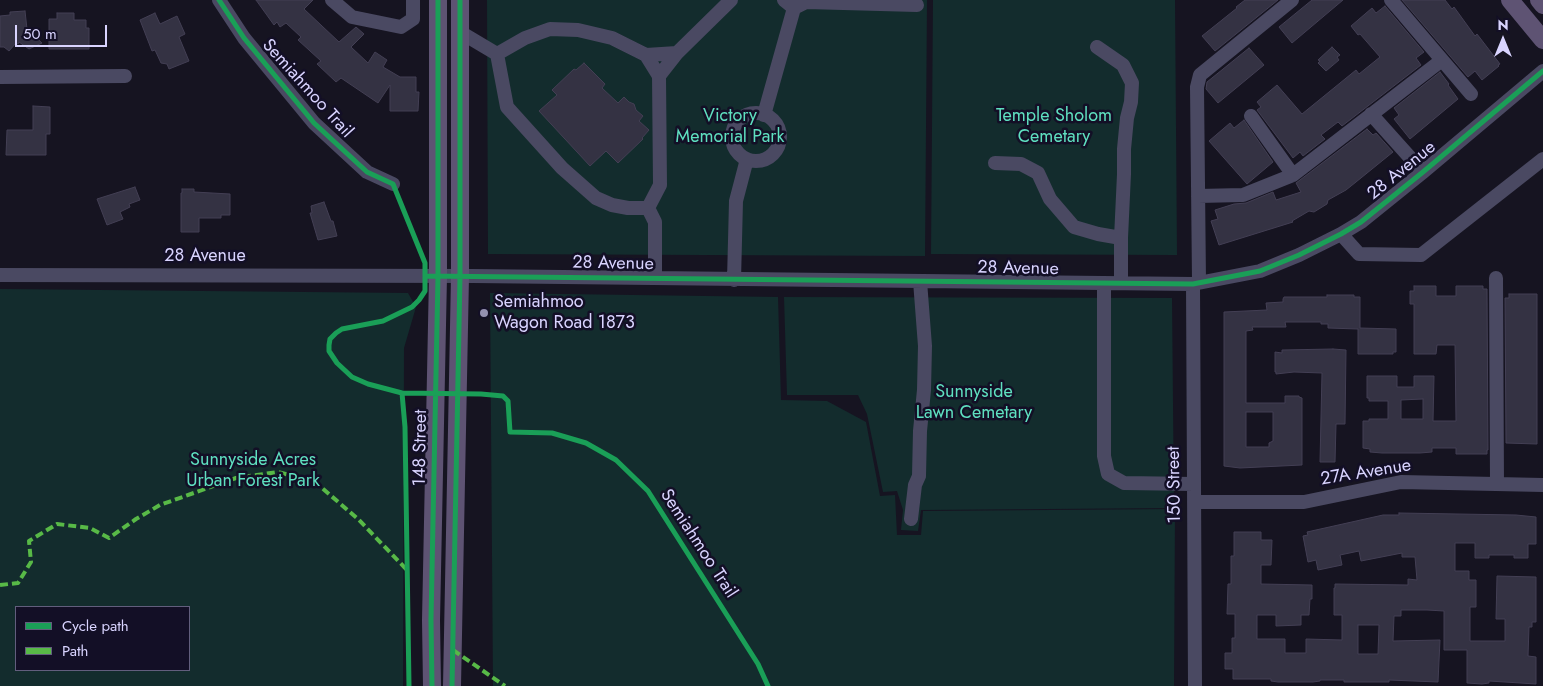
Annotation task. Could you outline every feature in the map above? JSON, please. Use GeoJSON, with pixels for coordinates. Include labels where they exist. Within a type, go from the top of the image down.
{"type":"FeatureCollection","features":[{"type":"Feature","properties":{"kind":"main road","name":"148 Street"},"geometry":{"type":"LineString","coordinates":[[432,686],[431,610],[438,276],[438,0]]}},
{"type":"Feature","properties":{"kind":"main road","name":"148 Street"},"geometry":{"type":"LineString","coordinates":[[452,686],[460,276],[460,0]]}},
{"type":"Feature","properties":{"kind":"main road"},"geometry":{"type":"LineString","coordinates":[[1510,0],[1543,40]]}},
{"type":"Feature","properties":{"kind":"main road"},"geometry":{"type":"LineString","coordinates":[[1539,0],[1543,5]]}},
{"type":"Feature","properties":{"kind":"street","name":"Semiahmoo Trail"},"geometry":{"type":"LineString","coordinates":[[219,0],[244,38],[314,123],[367,172],[393,184]]}},
{"type":"Feature","properties":{"kind":"street"},"geometry":{"type":"LineString","coordinates":[[332,0],[352,17],[401,27],[413,19],[413,0]]}},
{"type":"Feature","properties":{"kind":"street"},"geometry":{"type":"LineString","coordinates":[[659,76],[678,53],[731,0]]}},
{"type":"Feature","properties":{"kind":"street","name":"150 Street"},"geometry":{"type":"LineString","coordinates":[[1195,686],[1194,484],[1198,196],[1197,87],[1200,75],[1292,0]]}},
{"type":"Feature","properties":{"kind":"street"},"geometry":{"type":"LineString","coordinates":[[1391,0],[1471,94]]}},
{"type":"Feature","properties":{"kind":"street"},"geometry":{"type":"LineString","coordinates":[[764,115],[789,4],[806,2],[917,5]]}},
{"type":"Feature","properties":{"kind":"street"},"geometry":{"type":"LineString","coordinates":[[497,54],[525,38],[550,29],[578,30],[612,38],[646,55],[678,53]]}},
{"type":"Feature","properties":{"kind":"street"},"geometry":{"type":"LineString","coordinates":[[460,32],[497,54],[507,108],[562,168],[596,198],[612,205],[628,208],[648,208]]}},
{"type":"Feature","properties":{"kind":"street"},"geometry":{"type":"LineString","coordinates":[[1097,47],[1123,65],[1132,83],[1124,149],[1121,283]]}},
{"type":"Feature","properties":{"kind":"street"},"geometry":{"type":"LineString","coordinates":[[646,55],[659,76],[660,185],[648,208]]}},
{"type":"Feature","properties":{"kind":"street"},"geometry":{"type":"LineString","coordinates":[[1198,196],[1243,195],[1293,174],[1442,60]]}},
{"type":"Feature","properties":{"kind":"street","name":"28 Avenue"},"geometry":{"type":"LineString","coordinates":[[0,275],[460,276],[1196,283],[1260,271],[1299,255],[1361,222],[1543,71]]}},
{"type":"Feature","properties":{"kind":"street"},"geometry":{"type":"LineString","coordinates":[[0,77],[125,76]]}},
{"type":"Feature","properties":{"kind":"street"},"geometry":{"type":"LineString","coordinates":[[751,114],[764,115],[773,120],[777,127],[780,135],[779,143],[776,150],[763,160],[747,159],[735,150],[732,143],[734,128],[744,116],[751,114]]}},
{"type":"Feature","properties":{"kind":"street"},"geometry":{"type":"LineString","coordinates":[[1371,114],[1423,172]]}},
{"type":"Feature","properties":{"kind":"street"},"geometry":{"type":"LineString","coordinates":[[1251,116],[1293,174]]}},
{"type":"Feature","properties":{"kind":"street"},"geometry":{"type":"LineString","coordinates":[[734,280],[736,201],[747,159]]}},
{"type":"Feature","properties":{"kind":"street"},"geometry":{"type":"LineString","coordinates":[[995,163],[1021,164],[1038,173],[1050,198],[1074,227],[1121,238]]}},
{"type":"Feature","properties":{"kind":"street"},"geometry":{"type":"LineString","coordinates":[[1341,234],[1358,254],[1421,255],[1541,164]]}},
{"type":"Feature","properties":{"kind":"street"},"geometry":{"type":"LineString","coordinates":[[648,208],[655,222],[655,278]]}},
{"type":"Feature","properties":{"kind":"street"},"geometry":{"type":"LineString","coordinates":[[1496,278],[1496,484]]}},
{"type":"Feature","properties":{"kind":"street"},"geometry":{"type":"LineString","coordinates":[[911,519],[915,485],[919,476],[920,431],[924,390],[925,346],[920,281]]}},
{"type":"Feature","properties":{"kind":"street"},"geometry":{"type":"LineString","coordinates":[[1104,283],[1104,456],[1108,474],[1124,483],[1194,484]]}},
{"type":"Feature","properties":{"kind":"street","name":"27A Avenue"},"geometry":{"type":"LineString","coordinates":[[1194,502],[1304,502],[1401,482],[1543,485]]}},
{"type":"Feature","properties":{"kind":"green space","name":"Victory Memorial Park"},"geometry":{"type":"Polygon","coordinates":[[[487,0],[927,0],[925,256],[488,254],[487,0]]]}},
{"type":"Feature","properties":{"kind":"green space","name":"Temple Sholom Cemetary"},"geometry":{"type":"Polygon","coordinates":[[[933,0],[1175,0],[1177,255],[931,254],[933,0]]]}},
{"type":"Feature","properties":{"kind":"green space","name":"Sunnyside Acres Urban Forest Park"},"geometry":{"type":"Polygon","coordinates":[[[0,289],[408,293],[416,307],[404,348],[403,686],[0,686],[0,289]]]}},
{"type":"Feature","properties":{"kind":"green space"},"geometry":{"type":"Polygon","coordinates":[[[490,293],[778,297],[781,400],[827,401],[866,422],[880,496],[895,495],[897,535],[921,535],[923,511],[1175,509],[1174,686],[493,686],[490,293]]]}},
{"type":"Feature","properties":{"kind":"green space","name":"Sunnyside Lawn Cemetary"},"geometry":{"type":"Polygon","coordinates":[[[784,297],[1172,298],[1174,508],[921,510],[918,531],[901,530],[903,510],[897,491],[883,492],[867,414],[858,395],[787,395],[784,297]]]}},
{"type":"Feature","properties":{"kind":"building"},"geometry":{"type":"Polygon","coordinates":[[[256,0],[313,0],[304,9],[339,42],[356,27],[364,34],[351,47],[368,63],[375,52],[387,60],[383,67],[400,77],[416,77],[416,92],[419,92],[418,111],[390,111],[390,85],[378,103],[341,78],[336,82],[317,64],[321,61],[298,40],[301,37],[286,23],[280,27],[277,22],[274,25],[256,0]]]}},
{"type":"Feature","properties":{"kind":"building"},"geometry":{"type":"Polygon","coordinates":[[[1245,0],[1278,0],[1215,51],[1202,36],[1245,0]]]}},
{"type":"Feature","properties":{"kind":"building"},"geometry":{"type":"Polygon","coordinates":[[[1312,0],[1343,0],[1292,43],[1279,27],[1312,0]]]}},
{"type":"Feature","properties":{"kind":"building"},"geometry":{"type":"Polygon","coordinates":[[[1402,0],[1445,0],[1452,9],[1454,7],[1475,36],[1477,34],[1500,64],[1499,66],[1482,80],[1475,71],[1468,77],[1402,0]]]}},
{"type":"Feature","properties":{"kind":"building"},"geometry":{"type":"Polygon","coordinates":[[[1385,6],[1424,52],[1416,58],[1421,65],[1342,126],[1338,122],[1321,135],[1325,139],[1303,156],[1300,152],[1293,158],[1257,110],[1261,107],[1257,102],[1277,85],[1302,114],[1356,70],[1359,74],[1380,57],[1351,26],[1372,8],[1376,13],[1385,6]]]}},
{"type":"Feature","properties":{"kind":"building"},"geometry":{"type":"Polygon","coordinates":[[[25,11],[27,29],[42,43],[29,49],[19,42],[9,51],[4,47],[0,47],[0,16],[10,15],[10,12],[25,11]]]}},
{"type":"Feature","properties":{"kind":"building"},"geometry":{"type":"Polygon","coordinates":[[[57,13],[74,13],[74,20],[86,20],[86,28],[89,28],[89,49],[49,49],[49,19],[57,19],[57,13]]]}},
{"type":"Feature","properties":{"kind":"building"},"geometry":{"type":"Polygon","coordinates":[[[155,13],[160,24],[177,16],[185,34],[179,37],[189,61],[169,69],[167,64],[161,63],[155,50],[152,51],[140,20],[155,13]]]}},
{"type":"Feature","properties":{"kind":"building"},"geometry":{"type":"Polygon","coordinates":[[[1332,47],[1340,55],[1337,57],[1339,60],[1326,71],[1318,63],[1320,61],[1318,60],[1332,47]]]}},
{"type":"Feature","properties":{"kind":"building"},"geometry":{"type":"Polygon","coordinates":[[[1249,48],[1264,65],[1218,103],[1206,89],[1207,82],[1249,48]]]}},
{"type":"Feature","properties":{"kind":"building"},"geometry":{"type":"Polygon","coordinates":[[[584,63],[605,84],[602,88],[618,103],[624,97],[634,104],[636,110],[643,116],[639,121],[649,130],[643,139],[618,163],[606,151],[590,166],[539,111],[557,95],[552,90],[574,69],[576,70],[584,63]]]}},
{"type":"Feature","properties":{"kind":"building"},"geometry":{"type":"Polygon","coordinates":[[[1440,72],[1458,99],[1410,139],[1394,119],[1399,115],[1394,108],[1440,72]]]}},
{"type":"Feature","properties":{"kind":"building"},"geometry":{"type":"Polygon","coordinates":[[[33,106],[50,107],[50,134],[46,134],[46,155],[6,155],[7,130],[33,130],[33,106]]]}},
{"type":"Feature","properties":{"kind":"building"},"geometry":{"type":"Polygon","coordinates":[[[1244,120],[1273,162],[1247,184],[1209,141],[1230,123],[1234,128],[1244,120]]]}},
{"type":"Feature","properties":{"kind":"building"},"geometry":{"type":"Polygon","coordinates":[[[1367,129],[1373,135],[1376,133],[1393,152],[1346,190],[1328,200],[1327,204],[1314,212],[1309,211],[1293,222],[1219,245],[1211,221],[1218,219],[1215,210],[1234,204],[1246,203],[1273,192],[1276,200],[1301,192],[1296,183],[1367,129]]]}},
{"type":"Feature","properties":{"kind":"building"},"geometry":{"type":"Polygon","coordinates":[[[135,187],[140,200],[129,204],[130,207],[120,212],[123,219],[107,225],[97,199],[135,187]]]}},
{"type":"Feature","properties":{"kind":"building"},"geometry":{"type":"Polygon","coordinates":[[[182,189],[194,189],[194,192],[230,194],[230,215],[221,215],[221,218],[199,218],[199,232],[181,232],[182,189]]]}},
{"type":"Feature","properties":{"kind":"building"},"geometry":{"type":"Polygon","coordinates":[[[324,202],[331,221],[333,221],[337,236],[318,240],[310,213],[312,213],[311,206],[324,202]]]}},
{"type":"Feature","properties":{"kind":"building"},"geometry":{"type":"Polygon","coordinates":[[[1414,286],[1436,286],[1436,296],[1456,296],[1456,286],[1483,286],[1483,289],[1487,289],[1487,454],[1456,454],[1456,448],[1432,448],[1432,452],[1420,453],[1382,453],[1370,452],[1370,449],[1363,448],[1363,421],[1369,421],[1369,419],[1388,419],[1388,401],[1369,401],[1369,398],[1367,398],[1367,376],[1397,376],[1397,387],[1414,387],[1414,376],[1434,376],[1433,421],[1456,421],[1455,345],[1437,345],[1436,354],[1414,354],[1414,304],[1410,304],[1410,291],[1414,291],[1414,286]],[[1423,399],[1401,400],[1401,419],[1423,419],[1423,399]]]}},
{"type":"Feature","properties":{"kind":"building"},"geometry":{"type":"Polygon","coordinates":[[[1509,294],[1537,294],[1537,444],[1506,443],[1505,298],[1509,298],[1509,294]]]}},
{"type":"Feature","properties":{"kind":"building"},"geometry":{"type":"Polygon","coordinates":[[[1327,295],[1354,295],[1354,297],[1360,297],[1360,328],[1396,329],[1396,352],[1393,352],[1393,354],[1358,354],[1358,329],[1328,328],[1328,324],[1321,324],[1321,322],[1285,322],[1286,327],[1252,327],[1253,330],[1246,331],[1246,403],[1285,403],[1285,396],[1299,396],[1302,398],[1302,465],[1240,468],[1224,466],[1224,312],[1267,310],[1266,303],[1283,302],[1284,297],[1327,297],[1327,295]],[[1246,412],[1246,447],[1269,447],[1269,443],[1273,441],[1273,412],[1246,412]]]}},
{"type":"Feature","properties":{"kind":"building"},"geometry":{"type":"Polygon","coordinates":[[[1282,350],[1346,350],[1345,424],[1336,424],[1335,462],[1320,462],[1322,373],[1294,372],[1276,374],[1275,352],[1282,353],[1282,350]]]}},
{"type":"Feature","properties":{"kind":"building"},"geometry":{"type":"Polygon","coordinates":[[[1399,513],[1536,517],[1536,544],[1528,544],[1528,558],[1514,558],[1514,555],[1489,555],[1489,558],[1475,558],[1475,543],[1455,543],[1455,571],[1469,571],[1469,580],[1476,580],[1476,607],[1470,607],[1470,641],[1505,641],[1505,619],[1496,619],[1497,576],[1536,577],[1536,622],[1532,622],[1532,627],[1529,627],[1528,656],[1536,657],[1536,684],[1489,681],[1489,683],[1482,684],[1467,683],[1467,650],[1444,650],[1444,611],[1427,610],[1401,610],[1401,616],[1394,616],[1393,641],[1440,640],[1438,682],[1389,680],[1389,682],[1344,682],[1344,680],[1320,680],[1313,682],[1278,682],[1271,681],[1271,679],[1233,679],[1233,669],[1225,669],[1225,653],[1232,653],[1232,638],[1235,638],[1235,614],[1227,614],[1228,584],[1231,584],[1231,556],[1234,556],[1234,532],[1261,532],[1261,540],[1272,540],[1271,565],[1261,565],[1261,584],[1312,585],[1309,615],[1301,615],[1301,625],[1276,626],[1276,615],[1257,615],[1257,639],[1285,639],[1285,653],[1306,653],[1306,639],[1342,640],[1342,615],[1334,615],[1335,584],[1408,585],[1408,579],[1417,580],[1415,557],[1402,557],[1402,553],[1361,561],[1359,551],[1340,555],[1342,565],[1318,570],[1316,560],[1308,562],[1303,536],[1308,535],[1307,532],[1383,515],[1399,515],[1399,513]],[[1358,625],[1358,654],[1378,654],[1379,625],[1358,625]]]}},
{"type":"Feature","properties":{"kind":"marked path"},"geometry":{"type":"LineString","coordinates":[[0,585],[18,583],[31,562],[29,541],[57,524],[90,528],[109,538],[160,505],[236,478],[278,472],[315,482],[358,519],[407,570]]}},
{"type":"Feature","properties":{"kind":"marked path"},"geometry":{"type":"LineString","coordinates":[[453,650],[505,686]]}},
{"type":"Feature","properties":{"kind":"cycle path"},"geometry":{"type":"LineString","coordinates":[[219,0],[244,38],[314,123],[367,172],[393,184],[425,263],[425,291],[412,307],[383,321],[342,329],[330,339],[329,351],[337,363],[352,377],[368,384],[402,393],[503,396],[508,401],[510,432],[552,433],[586,443],[616,460],[648,491],[758,664],[768,686]]}},
{"type":"Feature","properties":{"kind":"cycle path"},"geometry":{"type":"LineString","coordinates":[[432,686],[431,620],[438,276],[438,0]]}},
{"type":"Feature","properties":{"kind":"cycle path"},"geometry":{"type":"LineString","coordinates":[[452,686],[460,276],[460,0]]}},
{"type":"Feature","properties":{"kind":"cycle path"},"geometry":{"type":"LineString","coordinates":[[425,276],[1193,284],[1260,271],[1299,255],[1361,222],[1543,71]]}},
{"type":"Feature","properties":{"kind":"cycle path"},"geometry":{"type":"LineString","coordinates":[[402,393],[405,427],[409,686]]}},
{"type":"Feature","properties":{"kind":"place","name":"Semiahmoo Wagon Road 1873"},"geometry":{"type":"Point","coordinates":[484,313]}}]}
